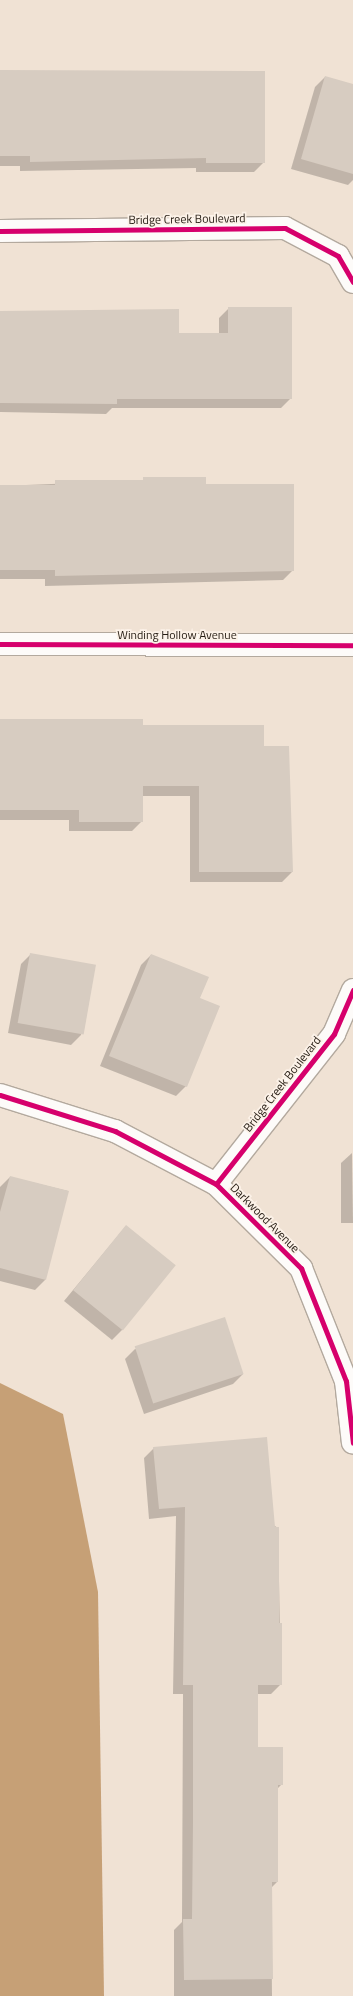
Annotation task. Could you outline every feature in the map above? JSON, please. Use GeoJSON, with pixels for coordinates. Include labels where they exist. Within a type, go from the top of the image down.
{"type":"FeatureCollection","features":[{"type":"Feature","properties":{"kind":"street","name":"Bridge Creek Boulevard"},"geometry":{"type":"LineString","coordinates":[[0,231],[285,228],[338,256],[353,282]]}},
{"type":"Feature","properties":{"kind":"street","name":"Winding Hollow Avenue"},"geometry":{"type":"LineString","coordinates":[[0,644],[353,645]]}},
{"type":"Feature","properties":{"kind":"street","name":"Bridge Creek Boulevard"},"geometry":{"type":"LineString","coordinates":[[216,1184],[334,1034],[353,990]]}},
{"type":"Feature","properties":{"kind":"street","name":"Darkwood Avenue"},"geometry":{"type":"LineString","coordinates":[[0,1095],[115,1131],[216,1184],[301,1268],[346,1381],[353,1443]]}},
{"type":"Feature","properties":{"kind":"shaded area"},"geometry":{"type":"Polygon","coordinates":[[[0,1383],[63,1414],[98,1592],[104,1996],[0,1996],[0,1383]]]}},
{"type":"Feature","properties":{"kind":"building"},"geometry":{"type":"Polygon","coordinates":[[[0,70],[265,71],[265,163],[206,163],[206,158],[30,162],[30,156],[0,156],[0,70]]]}},
{"type":"Feature","properties":{"kind":"building"},"geometry":{"type":"Polygon","coordinates":[[[325,76],[353,84],[353,174],[301,159],[325,76]]]}},
{"type":"Feature","properties":{"kind":"building"},"geometry":{"type":"Polygon","coordinates":[[[228,307],[292,307],[292,399],[117,399],[117,404],[0,403],[0,311],[179,309],[179,333],[228,333],[228,307]]]}},
{"type":"Feature","properties":{"kind":"building"},"geometry":{"type":"Polygon","coordinates":[[[143,477],[206,477],[206,484],[294,484],[294,571],[55,576],[55,570],[0,570],[0,485],[55,485],[55,480],[143,480],[143,477]]]}},
{"type":"Feature","properties":{"kind":"building"},"geometry":{"type":"Polygon","coordinates":[[[0,719],[143,719],[143,725],[264,725],[264,746],[289,746],[293,872],[199,872],[199,786],[143,786],[143,822],[79,822],[79,810],[0,810],[0,719]]]}},
{"type":"Feature","properties":{"kind":"building"},"geometry":{"type":"Polygon","coordinates":[[[30,953],[96,965],[84,1035],[18,1023],[30,953]]]}},
{"type":"Feature","properties":{"kind":"building"},"geometry":{"type":"Polygon","coordinates":[[[151,954],[209,977],[200,998],[220,1006],[187,1087],[109,1056],[151,954]]]}},
{"type":"Feature","properties":{"kind":"building"},"geometry":{"type":"Polygon","coordinates":[[[10,1176],[69,1191],[46,1280],[0,1268],[0,1212],[10,1176]]]}},
{"type":"Feature","properties":{"kind":"building"},"geometry":{"type":"Polygon","coordinates":[[[126,1225],[176,1265],[123,1331],[73,1290],[126,1225]]]}},
{"type":"Feature","properties":{"kind":"building"},"geometry":{"type":"Polygon","coordinates":[[[225,1317],[244,1374],[153,1403],[135,1346],[225,1317]]]}},
{"type":"Feature","properties":{"kind":"building"},"geometry":{"type":"Polygon","coordinates":[[[267,1437],[275,1527],[279,1527],[279,1623],[282,1623],[282,1685],[258,1685],[258,1747],[283,1747],[283,1785],[278,1785],[278,1882],[272,1882],[273,1979],[184,1980],[183,1919],[192,1919],[193,1821],[193,1685],[183,1685],[185,1507],[159,1509],[153,1447],[267,1437]]]}},
{"type":"Feature","properties":{"kind":"cycle path"},"geometry":{"type":"LineString","coordinates":[[0,231],[285,228],[338,256],[353,282]]}},
{"type":"Feature","properties":{"kind":"cycle path"},"geometry":{"type":"LineString","coordinates":[[0,644],[353,645]]}},
{"type":"Feature","properties":{"kind":"cycle path"},"geometry":{"type":"LineString","coordinates":[[216,1184],[334,1034],[353,990]]}},
{"type":"Feature","properties":{"kind":"cycle path"},"geometry":{"type":"LineString","coordinates":[[0,1095],[115,1131],[216,1184],[301,1268],[346,1381],[353,1443]]}}]}
